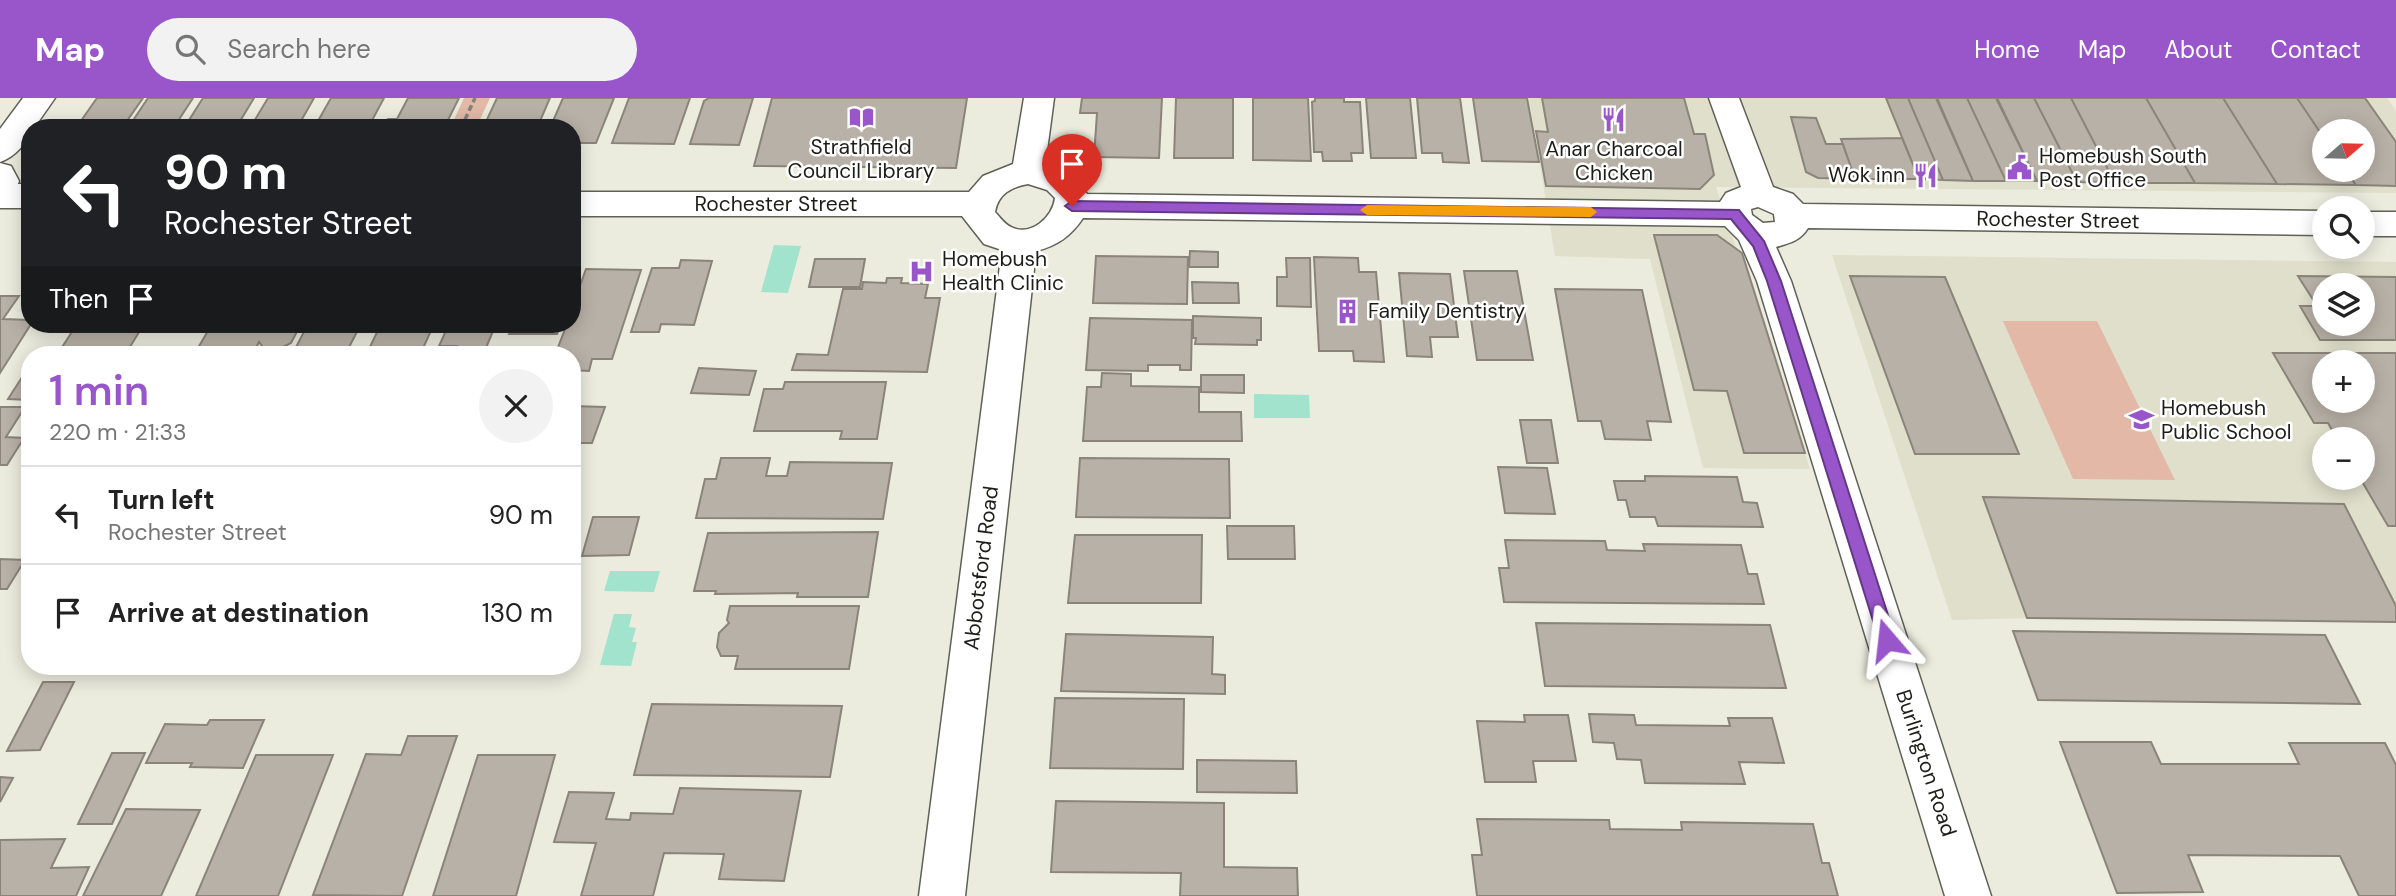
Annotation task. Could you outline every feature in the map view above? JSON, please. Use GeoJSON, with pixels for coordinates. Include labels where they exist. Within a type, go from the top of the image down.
{"type":"FeatureCollection","features":[{"type":"Feature","properties":{"kind":"street"},"geometry":{"type":"LineString","coordinates":[[24,119],[40,98]]}},
{"type":"Feature","properties":{"kind":"street"},"geometry":{"type":"LineString","coordinates":[[1028,173],[1039,98]]}},
{"type":"Feature","properties":{"kind":"street","name":"Burlington Road"},"geometry":{"type":"LineString","coordinates":[[1724,98],[1749,213],[1774,281],[1968,896]]}},
{"type":"Feature","properties":{"kind":"street"},"geometry":{"type":"LineString","coordinates":[[0,151],[21,123]]}},
{"type":"Feature","properties":{"kind":"street"},"geometry":{"type":"LineString","coordinates":[[1028,173],[1054,179],[1070,196],[1072,206],[1069,217],[1056,231],[1020,241],[992,233],[978,215],[979,204],[991,185],[1014,175],[1028,173]]}},
{"type":"Feature","properties":{"kind":"street"},"geometry":{"type":"LineString","coordinates":[[0,174],[3,181],[0,194],[21,196]]}},
{"type":"Feature","properties":{"kind":"street","name":"Rochester Street"},"geometry":{"type":"LineString","coordinates":[[581,204],[979,204]]}},
{"type":"Feature","properties":{"kind":"street"},"geometry":{"type":"LineString","coordinates":[[1072,206],[1749,213]]}},
{"type":"Feature","properties":{"kind":"street","name":"Rochester Street"},"geometry":{"type":"LineString","coordinates":[[1749,213],[1770,236],[1786,233],[1793,223],[1793,216],[2312,223]]}},
{"type":"Feature","properties":{"kind":"street"},"geometry":{"type":"LineString","coordinates":[[2375,224],[2396,224]]}},
{"type":"Feature","properties":{"kind":"street","name":"Abbotsford Road"},"geometry":{"type":"LineString","coordinates":[[942,896],[1020,241]]}},
{"type":"Feature","properties":{"kind":"path"},"geometry":{"type":"LineString","coordinates":[[465,119],[475,98]]}},
{"type":"Feature","properties":{"kind":"shaded area"},"geometry":{"type":"Polygon","coordinates":[[[464,98],[490,98],[480,119],[454,119],[464,98]]]}},
{"type":"Feature","properties":{"kind":"shaded area"},"geometry":{"type":"Polygon","coordinates":[[[1529,98],[2387,98],[2396,111],[2396,193],[1716,187],[1810,469],[1703,468],[1650,259],[1555,256],[1529,98]]]}},
{"type":"Feature","properties":{"kind":"shaded area"},"geometry":{"type":"Polygon","coordinates":[[[774,245],[801,246],[788,293],[761,292],[774,245]]]}},
{"type":"Feature","properties":{"kind":"shaded area","name":"Homebush Public School"},"geometry":{"type":"Polygon","coordinates":[[[1832,255],[2396,262],[2396,622],[2027,618],[1952,620],[1832,255]]]}},
{"type":"Feature","properties":{"kind":"shaded area"},"geometry":{"type":"Polygon","coordinates":[[[2003,321],[2097,321],[2175,480],[2073,479],[2003,321]]]}},
{"type":"Feature","properties":{"kind":"shaded area"},"geometry":{"type":"Polygon","coordinates":[[[1254,394],[1309,395],[1310,418],[1254,418],[1254,394]]]}},
{"type":"Feature","properties":{"kind":"shaded area"},"geometry":{"type":"Polygon","coordinates":[[[610,571],[660,571],[654,592],[604,591],[610,571]]]}},
{"type":"Feature","properties":{"kind":"shaded area"},"geometry":{"type":"Polygon","coordinates":[[[614,614],[632,614],[629,627],[636,628],[632,642],[637,642],[631,666],[600,665],[614,614]]]}},
{"type":"Feature","properties":{"kind":"building"},"geometry":{"type":"Polygon","coordinates":[[[97,98],[143,98],[128,119],[82,119],[97,98]]]}},
{"type":"Feature","properties":{"kind":"building"},"geometry":{"type":"Polygon","coordinates":[[[148,98],[193,98],[179,119],[134,119],[148,98]]]}},
{"type":"Feature","properties":{"kind":"building"},"geometry":{"type":"Polygon","coordinates":[[[203,98],[254,98],[241,119],[190,119],[203,98]]]}},
{"type":"Feature","properties":{"kind":"building"},"geometry":{"type":"Polygon","coordinates":[[[268,98],[314,98],[302,119],[255,119],[268,98]]]}},
{"type":"Feature","properties":{"kind":"building"},"geometry":{"type":"Polygon","coordinates":[[[331,98],[384,98],[373,119],[319,119],[331,98]]]}},
{"type":"Feature","properties":{"kind":"building"},"geometry":{"type":"Polygon","coordinates":[[[408,98],[459,98],[448,119],[397,119],[408,98]]]}},
{"type":"Feature","properties":{"kind":"building"},"geometry":{"type":"Polygon","coordinates":[[[497,98],[550,98],[541,119],[487,119],[497,98]]]}},
{"type":"Feature","properties":{"kind":"building"},"geometry":{"type":"Polygon","coordinates":[[[563,98],[614,98],[596,143],[581,143],[581,119],[554,119],[563,98]]]}},
{"type":"Feature","properties":{"kind":"building"},"geometry":{"type":"Polygon","coordinates":[[[629,98],[690,98],[674,144],[612,143],[629,98]]]}},
{"type":"Feature","properties":{"kind":"building"},"geometry":{"type":"Polygon","coordinates":[[[709,98],[753,98],[739,145],[690,144],[704,101],[709,98]]]}},
{"type":"Feature","properties":{"kind":"building"},"geometry":{"type":"Polygon","coordinates":[[[772,98],[967,98],[956,168],[754,166],[772,98]]]}},
{"type":"Feature","properties":{"kind":"building"},"geometry":{"type":"Polygon","coordinates":[[[1082,98],[1162,98],[1159,158],[1094,157],[1097,113],[1080,113],[1082,98]]]}},
{"type":"Feature","properties":{"kind":"building"},"geometry":{"type":"Polygon","coordinates":[[[1176,98],[1233,98],[1233,158],[1174,158],[1176,98]]]}},
{"type":"Feature","properties":{"kind":"building"},"geometry":{"type":"Polygon","coordinates":[[[1253,98],[1308,98],[1311,161],[1253,160],[1253,98]]]}},
{"type":"Feature","properties":{"kind":"building"},"geometry":{"type":"Polygon","coordinates":[[[1315,98],[1344,98],[1344,102],[1360,102],[1363,153],[1351,153],[1352,161],[1323,161],[1322,152],[1314,152],[1312,102],[1315,98]]]}},
{"type":"Feature","properties":{"kind":"building"},"geometry":{"type":"Polygon","coordinates":[[[1366,98],[1410,98],[1416,158],[1371,158],[1366,98]]]}},
{"type":"Feature","properties":{"kind":"building"},"geometry":{"type":"Polygon","coordinates":[[[1417,98],[1460,98],[1469,163],[1443,162],[1442,153],[1422,153],[1417,98]]]}},
{"type":"Feature","properties":{"kind":"building"},"geometry":{"type":"Polygon","coordinates":[[[1473,98],[1527,98],[1539,162],[1482,161],[1473,98]]]}},
{"type":"Feature","properties":{"kind":"building"},"geometry":{"type":"Polygon","coordinates":[[[1542,98],[1684,98],[1694,134],[1705,134],[1714,175],[1700,189],[1546,186],[1536,131],[1548,132],[1542,98]]]}},
{"type":"Feature","properties":{"kind":"building"},"geometry":{"type":"Polygon","coordinates":[[[1886,98],[1908,98],[1943,180],[1919,179],[1886,98]]]}},
{"type":"Feature","properties":{"kind":"building"},"geometry":{"type":"Polygon","coordinates":[[[1908,98],[1936,98],[1973,181],[1943,180],[1908,98]]]}},
{"type":"Feature","properties":{"kind":"building"},"geometry":{"type":"Polygon","coordinates":[[[1937,98],[1967,98],[2006,181],[1973,181],[1937,98]]]}},
{"type":"Feature","properties":{"kind":"building"},"geometry":{"type":"Polygon","coordinates":[[[1967,98],[1996,98],[2037,181],[2006,181],[1967,98]]]}},
{"type":"Feature","properties":{"kind":"building"},"geometry":{"type":"Polygon","coordinates":[[[1997,98],[2034,98],[2077,182],[2037,181],[1997,98]]]}},
{"type":"Feature","properties":{"kind":"building"},"geometry":{"type":"Polygon","coordinates":[[[2034,98],[2071,98],[2115,183],[2077,182],[2034,98]]]}},
{"type":"Feature","properties":{"kind":"building"},"geometry":{"type":"Polygon","coordinates":[[[2071,98],[2146,98],[2195,183],[2115,183],[2071,98]]]}},
{"type":"Feature","properties":{"kind":"building"},"geometry":{"type":"Polygon","coordinates":[[[2146,98],[2223,98],[2277,184],[2195,183],[2146,98]]]}},
{"type":"Feature","properties":{"kind":"building"},"geometry":{"type":"Polygon","coordinates":[[[2223,98],[2297,98],[2312,120],[2312,182],[2354,182],[2356,185],[2277,184],[2223,98]]]}},
{"type":"Feature","properties":{"kind":"building"},"geometry":{"type":"Polygon","coordinates":[[[2297,98],[2365,98],[2396,142],[2396,186],[2356,185],[2354,182],[2375,182],[2375,119],[2312,120],[2297,98]]]}},
{"type":"Feature","properties":{"kind":"building"},"geometry":{"type":"Polygon","coordinates":[[[1791,117],[1816,118],[1826,144],[1843,144],[1855,179],[1818,178],[1806,172],[1791,117]]]}},
{"type":"Feature","properties":{"kind":"building"},"geometry":{"type":"Polygon","coordinates":[[[1902,138],[1919,179],[1855,179],[1841,139],[1902,138]]]}},
{"type":"Feature","properties":{"kind":"building"},"geometry":{"type":"Polygon","coordinates":[[[1654,235],[1717,235],[1742,253],[1805,453],[1744,453],[1727,391],[1694,390],[1654,235]]]}},
{"type":"Feature","properties":{"kind":"building"},"geometry":{"type":"Polygon","coordinates":[[[1190,251],[1218,252],[1218,267],[1189,267],[1190,251]]]}},
{"type":"Feature","properties":{"kind":"building"},"geometry":{"type":"Polygon","coordinates":[[[1096,256],[1188,257],[1187,304],[1093,303],[1096,256]]]}},
{"type":"Feature","properties":{"kind":"building","name":"Family Dentistry"},"geometry":{"type":"Polygon","coordinates":[[[1314,257],[1358,258],[1359,272],[1376,272],[1384,362],[1354,361],[1353,351],[1319,351],[1314,257]]]}},
{"type":"Feature","properties":{"kind":"building"},"geometry":{"type":"Polygon","coordinates":[[[1286,258],[1310,258],[1311,307],[1277,306],[1277,277],[1287,277],[1286,258]]]}},
{"type":"Feature","properties":{"kind":"building"},"geometry":{"type":"Polygon","coordinates":[[[815,259],[865,259],[860,287],[809,287],[815,259]]]}},
{"type":"Feature","properties":{"kind":"building"},"geometry":{"type":"Polygon","coordinates":[[[681,260],[712,261],[694,325],[661,324],[659,332],[631,332],[652,268],[679,268],[681,260]]]}},
{"type":"Feature","properties":{"kind":"building"},"geometry":{"type":"Polygon","coordinates":[[[586,269],[641,270],[612,359],[592,359],[589,371],[581,371],[581,346],[558,346],[564,333],[581,333],[581,283],[586,269]]]}},
{"type":"Feature","properties":{"kind":"building"},"geometry":{"type":"Polygon","coordinates":[[[1464,271],[1517,271],[1533,360],[1477,360],[1464,271]]]}},
{"type":"Feature","properties":{"kind":"building"},"geometry":{"type":"Polygon","coordinates":[[[1399,273],[1450,274],[1458,337],[1430,337],[1432,357],[1407,356],[1399,273]]]}},
{"type":"Feature","properties":{"kind":"building"},"geometry":{"type":"Polygon","coordinates":[[[1850,276],[1945,277],[2019,454],[1915,454],[1850,276]]]}},
{"type":"Feature","properties":{"kind":"building"},"geometry":{"type":"Polygon","coordinates":[[[2298,276],[2312,276],[2312,298],[2298,276]]]}},
{"type":"Feature","properties":{"kind":"building"},"geometry":{"type":"Polygon","coordinates":[[[2375,277],[2396,277],[2396,340],[2320,340],[2318,336],[2375,336],[2375,277]]]}},
{"type":"Feature","properties":{"kind":"building"},"geometry":{"type":"Polygon","coordinates":[[[887,278],[902,278],[901,283],[928,284],[925,298],[940,298],[927,372],[792,370],[797,354],[828,355],[843,289],[862,289],[863,282],[886,283],[887,278]]]}},
{"type":"Feature","properties":{"kind":"building"},"geometry":{"type":"Polygon","coordinates":[[[1192,282],[1238,283],[1239,303],[1193,303],[1192,282]]]}},
{"type":"Feature","properties":{"kind":"building"},"geometry":{"type":"Polygon","coordinates":[[[1555,289],[1642,290],[1671,422],[1647,421],[1651,440],[1605,439],[1601,421],[1578,421],[1555,289]]]}},
{"type":"Feature","properties":{"kind":"building"},"geometry":{"type":"Polygon","coordinates":[[[0,296],[19,296],[3,319],[21,320],[21,333],[25,333],[0,373],[0,296]]]}},
{"type":"Feature","properties":{"kind":"building"},"geometry":{"type":"Polygon","coordinates":[[[2300,306],[2312,306],[2312,326],[2300,306]]]}},
{"type":"Feature","properties":{"kind":"building"},"geometry":{"type":"Polygon","coordinates":[[[1193,316],[1261,318],[1261,340],[1257,340],[1257,345],[1195,344],[1193,316]]]}},
{"type":"Feature","properties":{"kind":"building"},"geometry":{"type":"Polygon","coordinates":[[[1090,318],[1192,320],[1191,370],[1180,370],[1180,365],[1148,365],[1148,371],[1086,370],[1090,318]]]}},
{"type":"Feature","properties":{"kind":"building"},"geometry":{"type":"Polygon","coordinates":[[[71,333],[138,333],[131,346],[63,346],[71,333]]]}},
{"type":"Feature","properties":{"kind":"building"},"geometry":{"type":"Polygon","coordinates":[[[207,333],[296,333],[291,343],[285,346],[262,346],[259,342],[257,346],[199,346],[207,333]]]}},
{"type":"Feature","properties":{"kind":"building"},"geometry":{"type":"Polygon","coordinates":[[[303,333],[356,333],[350,346],[297,346],[303,333]]]}},
{"type":"Feature","properties":{"kind":"building"},"geometry":{"type":"Polygon","coordinates":[[[377,333],[430,333],[424,346],[370,346],[377,333]]]}},
{"type":"Feature","properties":{"kind":"building"},"geometry":{"type":"Polygon","coordinates":[[[445,333],[492,333],[487,346],[439,346],[445,333]]]}},
{"type":"Feature","properties":{"kind":"building"},"geometry":{"type":"Polygon","coordinates":[[[509,333],[557,333],[557,334],[509,333]]]}},
{"type":"Feature","properties":{"kind":"building"},"geometry":{"type":"Polygon","coordinates":[[[2273,353],[2312,353],[2312,413],[2375,413],[2375,353],[2396,353],[2396,526],[2388,526],[2367,490],[2375,490],[2375,427],[2330,427],[2328,423],[2314,423],[2273,353]]]}},
{"type":"Feature","properties":{"kind":"building"},"geometry":{"type":"Polygon","coordinates":[[[699,368],[756,371],[749,395],[691,393],[699,368]]]}},
{"type":"Feature","properties":{"kind":"building"},"geometry":{"type":"Polygon","coordinates":[[[1102,373],[1131,374],[1131,386],[1199,387],[1199,412],[1241,412],[1242,441],[1083,441],[1087,387],[1101,387],[1102,373]]]}},
{"type":"Feature","properties":{"kind":"building"},"geometry":{"type":"Polygon","coordinates":[[[1201,375],[1244,375],[1244,393],[1201,392],[1201,375]]]}},
{"type":"Feature","properties":{"kind":"building"},"geometry":{"type":"Polygon","coordinates":[[[21,379],[21,400],[8,399],[21,379]]]}},
{"type":"Feature","properties":{"kind":"building"},"geometry":{"type":"Polygon","coordinates":[[[785,382],[886,382],[877,439],[840,439],[842,431],[754,431],[764,389],[783,389],[785,382]]]}},
{"type":"Feature","properties":{"kind":"building"},"geometry":{"type":"Polygon","coordinates":[[[581,406],[605,407],[592,443],[581,443],[581,406]]]}},
{"type":"Feature","properties":{"kind":"building"},"geometry":{"type":"Polygon","coordinates":[[[0,407],[21,407],[21,413],[6,437],[21,438],[21,443],[7,465],[0,465],[0,407]]]}},
{"type":"Feature","properties":{"kind":"building"},"geometry":{"type":"Polygon","coordinates":[[[1520,420],[1551,420],[1558,463],[1527,463],[1520,420]]]}},
{"type":"Feature","properties":{"kind":"building"},"geometry":{"type":"Polygon","coordinates":[[[721,458],[770,458],[766,476],[787,476],[790,462],[892,463],[883,519],[696,518],[705,479],[716,479],[721,458]]]}},
{"type":"Feature","properties":{"kind":"building"},"geometry":{"type":"Polygon","coordinates":[[[1080,458],[1229,459],[1230,518],[1076,517],[1080,458]]]}},
{"type":"Feature","properties":{"kind":"building"},"geometry":{"type":"Polygon","coordinates":[[[1498,467],[1547,468],[1555,514],[1505,513],[1498,467]]]}},
{"type":"Feature","properties":{"kind":"building"},"geometry":{"type":"Polygon","coordinates":[[[1645,476],[1737,477],[1743,502],[1757,503],[1763,527],[1658,526],[1655,517],[1630,517],[1626,500],[1618,500],[1614,481],[1645,481],[1645,476]]]}},
{"type":"Feature","properties":{"kind":"building"},"geometry":{"type":"Polygon","coordinates":[[[1983,497],[2344,504],[2396,606],[2396,622],[2027,618],[1983,497]]]}},
{"type":"Feature","properties":{"kind":"building"},"geometry":{"type":"Polygon","coordinates":[[[593,517],[639,517],[629,555],[582,556],[593,517]]]}},
{"type":"Feature","properties":{"kind":"building"},"geometry":{"type":"Polygon","coordinates":[[[1227,526],[1294,526],[1295,559],[1228,559],[1227,526]]]}},
{"type":"Feature","properties":{"kind":"building"},"geometry":{"type":"Polygon","coordinates":[[[878,532],[868,597],[797,597],[798,593],[715,594],[716,591],[694,591],[708,533],[878,532]]]}},
{"type":"Feature","properties":{"kind":"building"},"geometry":{"type":"Polygon","coordinates":[[[1075,535],[1202,535],[1201,603],[1068,603],[1075,535]]]}},
{"type":"Feature","properties":{"kind":"building"},"geometry":{"type":"Polygon","coordinates":[[[1505,540],[1605,541],[1607,550],[1645,551],[1643,544],[1741,545],[1748,574],[1757,574],[1764,604],[1504,602],[1499,568],[1509,568],[1505,540]]]}},
{"type":"Feature","properties":{"kind":"building"},"geometry":{"type":"Polygon","coordinates":[[[0,559],[21,560],[21,566],[7,589],[0,589],[0,559]]]}},
{"type":"Feature","properties":{"kind":"building"},"geometry":{"type":"Polygon","coordinates":[[[730,606],[859,606],[849,669],[735,669],[738,656],[721,656],[717,647],[719,633],[729,623],[727,620],[730,606]]]}},
{"type":"Feature","properties":{"kind":"building"},"geometry":{"type":"Polygon","coordinates":[[[1536,623],[1770,625],[1786,688],[1545,686],[1536,623]]]}},
{"type":"Feature","properties":{"kind":"building"},"geometry":{"type":"Polygon","coordinates":[[[2013,631],[2325,635],[2360,704],[2038,700],[2013,631]]]}},
{"type":"Feature","properties":{"kind":"building"},"geometry":{"type":"Polygon","coordinates":[[[1066,634],[1213,637],[1212,674],[1225,675],[1225,694],[1061,691],[1066,634]]]}},
{"type":"Feature","properties":{"kind":"building"},"geometry":{"type":"Polygon","coordinates":[[[43,682],[74,682],[40,750],[7,751],[43,682]]]}},
{"type":"Feature","properties":{"kind":"building"},"geometry":{"type":"Polygon","coordinates":[[[1055,698],[1184,699],[1183,769],[1050,768],[1055,698]]]}},
{"type":"Feature","properties":{"kind":"building"},"geometry":{"type":"Polygon","coordinates":[[[652,704],[842,706],[830,777],[634,775],[652,704]]]}},
{"type":"Feature","properties":{"kind":"building"},"geometry":{"type":"Polygon","coordinates":[[[1589,714],[1634,715],[1636,725],[1730,726],[1728,718],[1772,718],[1784,763],[1739,762],[1745,784],[1645,783],[1641,760],[1617,759],[1614,743],[1593,742],[1589,714]]]}},
{"type":"Feature","properties":{"kind":"building"},"geometry":{"type":"Polygon","coordinates":[[[1524,715],[1568,715],[1576,761],[1533,761],[1536,782],[1485,782],[1477,721],[1525,722],[1524,715]]]}},
{"type":"Feature","properties":{"kind":"building"},"geometry":{"type":"Polygon","coordinates":[[[210,720],[264,720],[243,768],[190,767],[192,763],[146,763],[165,724],[207,725],[210,720]]]}},
{"type":"Feature","properties":{"kind":"building"},"geometry":{"type":"Polygon","coordinates":[[[408,736],[457,736],[402,896],[313,895],[366,754],[401,755],[408,736]]]}},
{"type":"Feature","properties":{"kind":"building"},"geometry":{"type":"Polygon","coordinates":[[[2060,742],[2151,742],[2161,764],[2299,764],[2289,743],[2385,743],[2396,765],[2396,896],[2359,896],[2340,856],[2188,855],[2203,892],[2117,893],[2060,742]]]}},
{"type":"Feature","properties":{"kind":"building"},"geometry":{"type":"Polygon","coordinates":[[[112,753],[145,753],[112,824],[78,824],[112,753]]]}},
{"type":"Feature","properties":{"kind":"building"},"geometry":{"type":"Polygon","coordinates":[[[256,755],[333,755],[278,896],[196,896],[256,755]]]}},
{"type":"Feature","properties":{"kind":"building"},"geometry":{"type":"Polygon","coordinates":[[[478,755],[555,755],[516,896],[433,896],[478,755]]]}},
{"type":"Feature","properties":{"kind":"building"},"geometry":{"type":"Polygon","coordinates":[[[1197,760],[1296,761],[1297,793],[1197,792],[1197,760]]]}},
{"type":"Feature","properties":{"kind":"building"},"geometry":{"type":"Polygon","coordinates":[[[0,777],[13,778],[0,802],[0,777]]]}},
{"type":"Feature","properties":{"kind":"building"},"geometry":{"type":"Polygon","coordinates":[[[680,788],[801,791],[784,881],[719,879],[724,854],[664,853],[653,896],[581,896],[596,843],[554,842],[569,792],[614,793],[606,819],[630,820],[631,813],[673,814],[680,788]]]}},
{"type":"Feature","properties":{"kind":"building"},"geometry":{"type":"Polygon","coordinates":[[[1056,801],[1224,803],[1224,867],[1297,868],[1298,896],[1180,896],[1181,873],[1051,872],[1056,801]]]}},
{"type":"Feature","properties":{"kind":"building"},"geometry":{"type":"Polygon","coordinates":[[[126,809],[200,810],[161,896],[83,896],[126,809]]]}},
{"type":"Feature","properties":{"kind":"building"},"geometry":{"type":"Polygon","coordinates":[[[1477,819],[1609,820],[1610,829],[1682,830],[1681,822],[1813,824],[1822,863],[1829,863],[1838,896],[1477,896],[1472,855],[1482,855],[1477,819]]]}},
{"type":"Feature","properties":{"kind":"building"},"geometry":{"type":"Polygon","coordinates":[[[65,839],[51,868],[89,867],[76,896],[0,896],[0,840],[65,839]]]}},
{"type":"Feature","properties":{"kind":"slow traffic"},"geometry":{"type":"LineString","coordinates":[[1367,210],[1591,212]]}},
{"type":"Feature","properties":{"kind":"place","name":"Strathfield Council Library"},"geometry":{"type":"Point","coordinates":[861,118]}},
{"type":"Feature","properties":{"kind":"place","name":"Anar Charcoal Chicken"},"geometry":{"type":"Point","coordinates":[1614,120]}},
{"type":"Feature","properties":{"kind":"place","name":"Homebush South Post Office"},"geometry":{"type":"Point","coordinates":[2019,168]}},
{"type":"Feature","properties":{"kind":"place","name":"Wok inn"},"geometry":{"type":"Point","coordinates":[1925,175]}},
{"type":"Feature","properties":{"kind":"place","name":"Homebush Health Clinic"},"geometry":{"type":"Point","coordinates":[922,271]}},
{"type":"Feature","properties":{"kind":"place","name":"Family Dentistry"},"geometry":{"type":"Point","coordinates":[1348,311]}},
{"type":"Feature","properties":{"kind":"place","name":"Homebush Public School"},"geometry":{"type":"Point","coordinates":[2141,420]}},
{"type":"Feature","properties":{"kind":"route"},"geometry":{"type":"LineString","coordinates":[[1072,206],[1734,214],[1743,227],[1752,232],[1762,248],[1774,281],[1887,640]]}}]}
